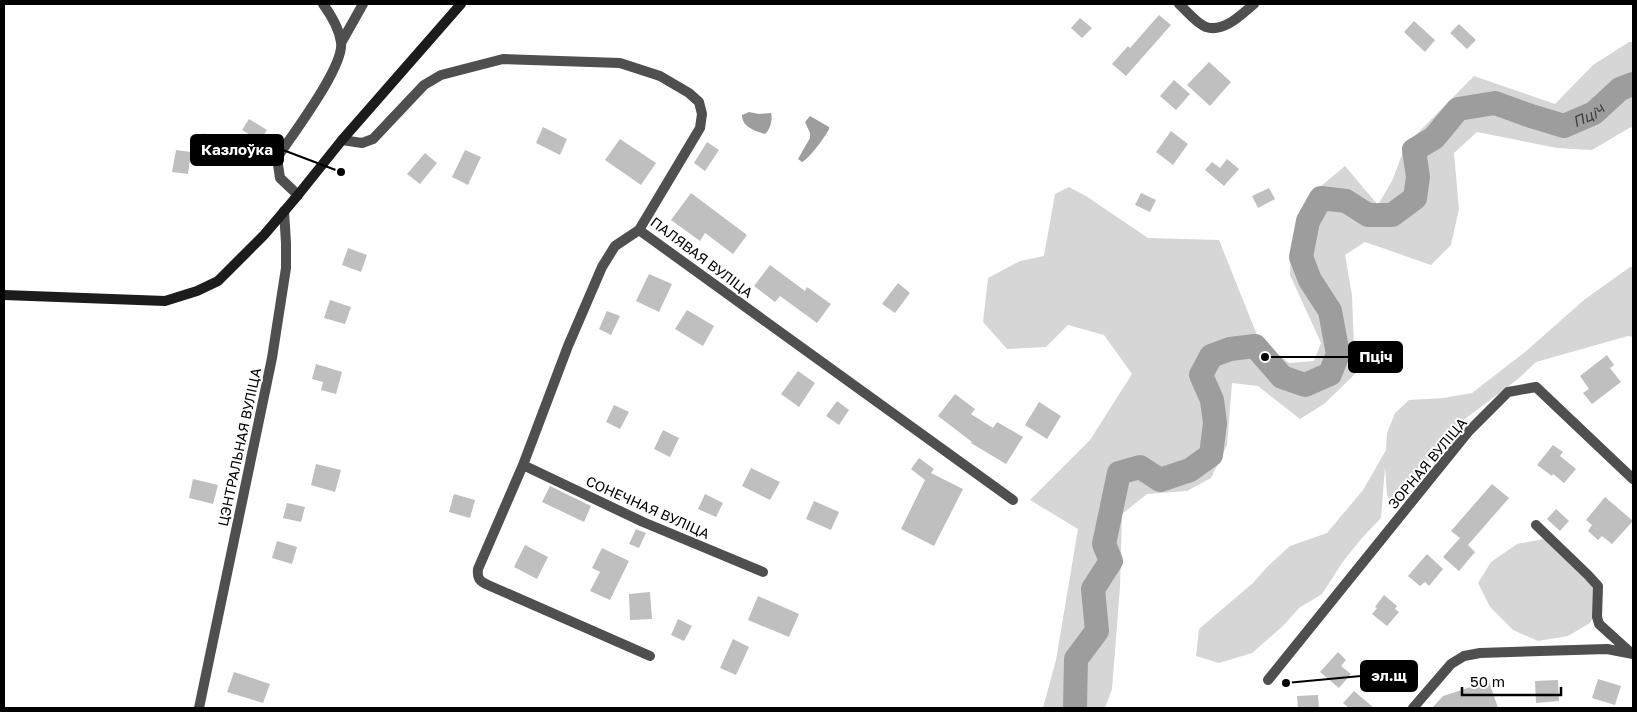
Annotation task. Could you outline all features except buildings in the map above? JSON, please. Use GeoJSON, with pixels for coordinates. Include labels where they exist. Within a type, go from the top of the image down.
{"type":"FeatureCollection","features":[{"type":"Feature","properties":{"kind":"main road"},"geometry":{"type":"LineString","coordinates":[[4,296],[165,301],[197,291],[218,281],[240,260],[284,211],[342,140],[461,4]]}},
{"type":"Feature","properties":{"kind":"street"},"geometry":{"type":"LineString","coordinates":[[323,4],[332,17],[341,43]]}},
{"type":"Feature","properties":{"kind":"street"},"geometry":{"type":"LineString","coordinates":[[298,195],[280,178],[277,158],[315,102],[337,63],[341,43],[363,4]]}},
{"type":"Feature","properties":{"kind":"street"},"geometry":{"type":"LineString","coordinates":[[1179,4],[1206,27],[1216,28],[1226,25],[1254,4]]}},
{"type":"Feature","properties":{"kind":"street","name":"ПАЛЯВАЯ ВУЛІЦА"},"geometry":{"type":"LineString","coordinates":[[342,140],[362,143],[373,139],[424,85],[441,75],[503,59],[620,63],[660,76],[690,93],[699,102],[702,114],[700,128],[639,230],[1014,500]]}},
{"type":"Feature","properties":{"kind":"street","name":"ЦЭНТРАЛЬНАЯ ВУЛІЦА"},"geometry":{"type":"LineString","coordinates":[[199,708],[272,358],[286,268],[284,211]]}},
{"type":"Feature","properties":{"kind":"street"},"geometry":{"type":"LineString","coordinates":[[639,230],[615,246],[602,267],[565,354],[523,465],[478,569],[477,577],[480,581],[650,656]]}},
{"type":"Feature","properties":{"kind":"street","name":"ЗОРНАЯ ВУЛІЦА"},"geometry":{"type":"LineString","coordinates":[[1268,680],[1468,432],[1508,392],[1536,387],[1633,479]]}},
{"type":"Feature","properties":{"kind":"street","name":"СОНЕЧНАЯ ВУЛІЦА"},"geometry":{"type":"LineString","coordinates":[[523,465],[643,522],[763,572]]}},
{"type":"Feature","properties":{"kind":"street"},"geometry":{"type":"LineString","coordinates":[[1536,525],[1598,586],[1599,624],[1632,653]]}},
{"type":"Feature","properties":{"kind":"street"},"geometry":{"type":"LineString","coordinates":[[1413,708],[1451,664],[1464,656],[1480,653],[1607,650],[1632,653]]}},
{"type":"Feature","properties":{"kind":"shaded area"},"geometry":{"type":"Polygon","coordinates":[[[1629,42],[1633,42],[1633,131],[1631,127],[1592,150],[1557,148],[1477,132],[1454,153],[1459,209],[1451,245],[1431,265],[1365,242],[1345,255],[1352,295],[1355,374],[1324,404],[1300,419],[1258,386],[1232,383],[1227,445],[1211,478],[1187,491],[1147,494],[1122,514],[1120,587],[1112,689],[1105,708],[1043,708],[1056,660],[1078,529],[1030,500],[1090,440],[1132,374],[1104,335],[1068,325],[1046,347],[1007,349],[983,322],[988,278],[1020,261],[1044,256],[1055,194],[1069,187],[1086,196],[1148,238],[1219,240],[1259,340],[1289,363],[1314,361],[1321,343],[1290,275],[1291,248],[1308,197],[1345,166],[1378,205],[1393,179],[1405,146],[1474,76],[1555,104],[1593,65],[1629,42]]]}},
{"type":"Feature","properties":{"kind":"shaded area"},"geometry":{"type":"Polygon","coordinates":[[[749,112],[759,114],[771,113],[771,124],[765,134],[753,130],[744,123],[742,115],[749,112]]]}},
{"type":"Feature","properties":{"kind":"shaded area"},"geometry":{"type":"Polygon","coordinates":[[[810,116],[829,127],[829,129],[817,147],[802,162],[798,159],[810,138],[805,122],[810,116]]]}},
{"type":"Feature","properties":{"kind":"shaded area"},"geometry":{"type":"Polygon","coordinates":[[[1630,267],[1633,267],[1633,337],[1628,336],[1536,362],[1518,379],[1466,418],[1437,447],[1417,480],[1394,508],[1387,495],[1385,467],[1381,518],[1342,563],[1322,594],[1299,608],[1283,626],[1252,653],[1219,663],[1196,656],[1199,629],[1253,583],[1290,546],[1327,533],[1363,490],[1386,450],[1387,433],[1395,413],[1409,400],[1443,398],[1472,393],[1525,352],[1584,300],[1630,267]]]}},
{"type":"Feature","properties":{"kind":"shaded area"},"geometry":{"type":"Polygon","coordinates":[[[1543,539],[1570,553],[1598,586],[1598,608],[1590,623],[1568,636],[1538,641],[1513,630],[1490,607],[1478,583],[1491,562],[1517,544],[1543,539]]]}},
{"type":"Feature","properties":{"kind":"waterway","name":"Пціч"},"geometry":{"type":"LineString","coordinates":[[1075,708],[1076,659],[1097,631],[1093,589],[1111,561],[1104,544],[1119,473],[1140,467],[1160,480],[1190,470],[1211,455],[1215,423],[1212,400],[1201,375],[1211,356],[1230,349],[1255,346],[1282,377],[1305,385],[1330,374],[1338,354],[1330,311],[1310,280],[1301,257],[1308,221],[1321,198],[1346,201],[1368,215],[1392,215],[1415,198],[1418,177],[1414,150],[1434,138],[1458,109],[1495,103],[1564,126],[1594,113],[1620,89],[1633,84]]}},
{"type":"Feature","properties":{"kind":"place","name":"Казлоўка"},"geometry":{"type":"Point","coordinates":[341,172]}},
{"type":"Feature","properties":{"kind":"place","name":"Пціч"},"geometry":{"type":"Point","coordinates":[1265,357]}},
{"type":"Feature","properties":{"kind":"place","name":"эл.щ"},"geometry":{"type":"Point","coordinates":[1286,683]}}]}
